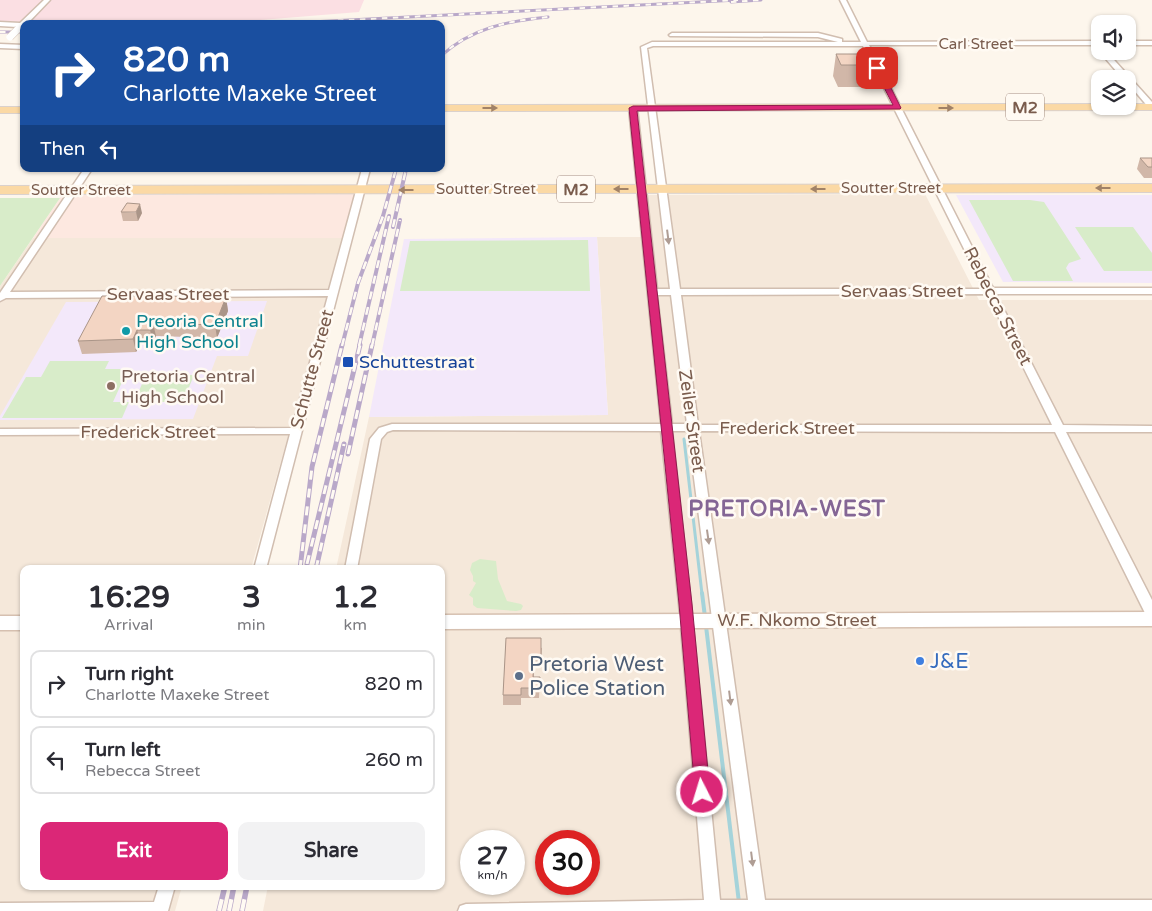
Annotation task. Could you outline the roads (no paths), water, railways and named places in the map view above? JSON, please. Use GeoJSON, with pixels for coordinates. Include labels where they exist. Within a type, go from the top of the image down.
{"type":"FeatureCollection","features":[{"type":"Feature","properties":{"kind":"main road","name":"M2"},"geometry":{"type":"LineString","coordinates":[[445,108],[1152,107]]}},
{"type":"Feature","properties":{"kind":"main road"},"geometry":{"type":"LineString","coordinates":[[0,110],[20,110]]}},
{"type":"Feature","properties":{"kind":"main road","name":"Soutter Street"},"geometry":{"type":"LineString","coordinates":[[0,190],[1152,188]]}},
{"type":"Feature","properties":{"kind":"main road","name":"W.F. Nkomo Street"},"geometry":{"type":"LineString","coordinates":[[445,622],[1152,619]]}},
{"type":"Feature","properties":{"kind":"main road"},"geometry":{"type":"LineString","coordinates":[[0,623],[20,623]]}},
{"type":"Feature","properties":{"kind":"street"},"geometry":{"type":"LineString","coordinates":[[27,20],[47,0]]}},
{"type":"Feature","properties":{"kind":"street","name":"Rebecca Street"},"geometry":{"type":"LineString","coordinates":[[843,0],[1061,429],[1152,613]]}},
{"type":"Feature","properties":{"kind":"street"},"geometry":{"type":"LineString","coordinates":[[0,24],[20,27]]}},
{"type":"Feature","properties":{"kind":"street"},"geometry":{"type":"LineString","coordinates":[[0,41],[10,37],[20,27]]}},
{"type":"Feature","properties":{"kind":"street","name":"Carl Street"},"geometry":{"type":"LineString","coordinates":[[672,35],[821,36],[853,44]]}},
{"type":"Feature","properties":{"kind":"street"},"geometry":{"type":"LineString","coordinates":[[1136,43],[1152,43]]}},
{"type":"Feature","properties":{"kind":"street","name":"Carl Street"},"geometry":{"type":"LineString","coordinates":[[644,50],[650,44],[1091,47]]}},
{"type":"Feature","properties":{"kind":"street"},"geometry":{"type":"LineString","coordinates":[[0,46],[20,46]]}},
{"type":"Feature","properties":{"kind":"street","name":"Zeiler Street"},"geometry":{"type":"LineString","coordinates":[[644,50],[755,908]]}},
{"type":"Feature","properties":{"kind":"street"},"geometry":{"type":"LineString","coordinates":[[1110,60],[1119,70]]}},
{"type":"Feature","properties":{"kind":"street"},"geometry":{"type":"LineString","coordinates":[[1136,89],[1152,107]]}},
{"type":"Feature","properties":{"kind":"street","name":"Zeiler Street"},"geometry":{"type":"LineString","coordinates":[[633,108],[688,621],[715,908]]}},
{"type":"Feature","properties":{"kind":"street"},"geometry":{"type":"LineString","coordinates":[[2,297],[86,172]]}},
{"type":"Feature","properties":{"kind":"street","name":"Schutte Street"},"geometry":{"type":"LineString","coordinates":[[261,565],[365,172]]}},
{"type":"Feature","properties":{"kind":"street","name":"Servaas Street"},"geometry":{"type":"LineString","coordinates":[[652,292],[1152,291]]}},
{"type":"Feature","properties":{"kind":"street","name":"Servaas Street"},"geometry":{"type":"LineString","coordinates":[[2,297],[332,293]]}},
{"type":"Feature","properties":{"kind":"street","name":"Frederick Street"},"geometry":{"type":"LineString","coordinates":[[352,565],[376,439],[383,430],[392,427],[1152,429]]}},
{"type":"Feature","properties":{"kind":"street","name":"Frederick Street"},"geometry":{"type":"LineString","coordinates":[[0,432],[296,431]]}},
{"type":"Feature","properties":{"kind":"street"},"geometry":{"type":"LineString","coordinates":[[0,910],[160,910],[166,890]]}},
{"type":"Feature","properties":{"kind":"street"},"geometry":{"type":"LineString","coordinates":[[466,911],[715,908],[1152,907]]}},
{"type":"Feature","properties":{"kind":"waterway"},"geometry":{"type":"LineString","coordinates":[[684,439],[702,594]]}},
{"type":"Feature","properties":{"kind":"waterway"},"geometry":{"type":"LineString","coordinates":[[702,593],[705,617]]}},
{"type":"Feature","properties":{"kind":"waterway"},"geometry":{"type":"LineString","coordinates":[[706,626],[740,911]]}},
{"type":"Feature","properties":{"kind":"railway"},"geometry":{"type":"LineString","coordinates":[[350,20],[738,0]]}},
{"type":"Feature","properties":{"kind":"railway"},"geometry":{"type":"LineString","coordinates":[[731,2],[761,0]]}},
{"type":"Feature","properties":{"kind":"railway"},"geometry":{"type":"LineString","coordinates":[[445,53],[477,32],[491,27],[548,17]]}},
{"type":"Feature","properties":{"kind":"railway"},"geometry":{"type":"LineString","coordinates":[[0,32],[20,32]]}},
{"type":"Feature","properties":{"kind":"railway"},"geometry":{"type":"LineString","coordinates":[[342,346],[358,283],[383,216],[395,172]]}},
{"type":"Feature","properties":{"kind":"railway"},"geometry":{"type":"LineString","coordinates":[[393,227],[405,172]]}},
{"type":"Feature","properties":{"kind":"railway"},"geometry":{"type":"LineString","coordinates":[[359,346],[389,216]]}},
{"type":"Feature","properties":{"kind":"railway"},"geometry":{"type":"LineString","coordinates":[[372,346],[400,220]]}},
{"type":"Feature","properties":{"kind":"railway"},"geometry":{"type":"LineString","coordinates":[[300,565],[312,467],[342,345]]}},
{"type":"Feature","properties":{"kind":"railway"},"geometry":{"type":"LineString","coordinates":[[307,564],[360,345]]}},
{"type":"Feature","properties":{"kind":"railway"},"geometry":{"type":"LineString","coordinates":[[348,454],[372,345]]}},
{"type":"Feature","properties":{"kind":"railway"},"geometry":{"type":"LineString","coordinates":[[317,565],[344,444]]}},
{"type":"Feature","properties":{"kind":"railway"},"geometry":{"type":"LineString","coordinates":[[219,911],[224,890]]}},
{"type":"Feature","properties":{"kind":"railway"},"geometry":{"type":"LineString","coordinates":[[229,911],[233,890]]}},
{"type":"Feature","properties":{"kind":"railway"},"geometry":{"type":"LineString","coordinates":[[242,911],[246,890]]}},
{"type":"Feature","properties":{"kind":"place","name":"Preoria Central High School"},"geometry":{"type":"Point","coordinates":[126,331]}},
{"type":"Feature","properties":{"kind":"place","name":"Schuttestraat"},"geometry":{"type":"Point","coordinates":[348,362]}},
{"type":"Feature","properties":{"kind":"place","name":"Pretoria Central High School"},"geometry":{"type":"Point","coordinates":[111,386]}},
{"type":"Feature","properties":{"kind":"place","name":"J&E"},"geometry":{"type":"Point","coordinates":[920,661]}},
{"type":"Feature","properties":{"kind":"place","name":"Pretoria West Police Station"},"geometry":{"type":"Point","coordinates":[519,676]}},
{"type":"Feature","properties":{"kind":"district","name":"PRETORIA-WEST"},"geometry":{"type":"Point","coordinates":[787,508]}}]}
